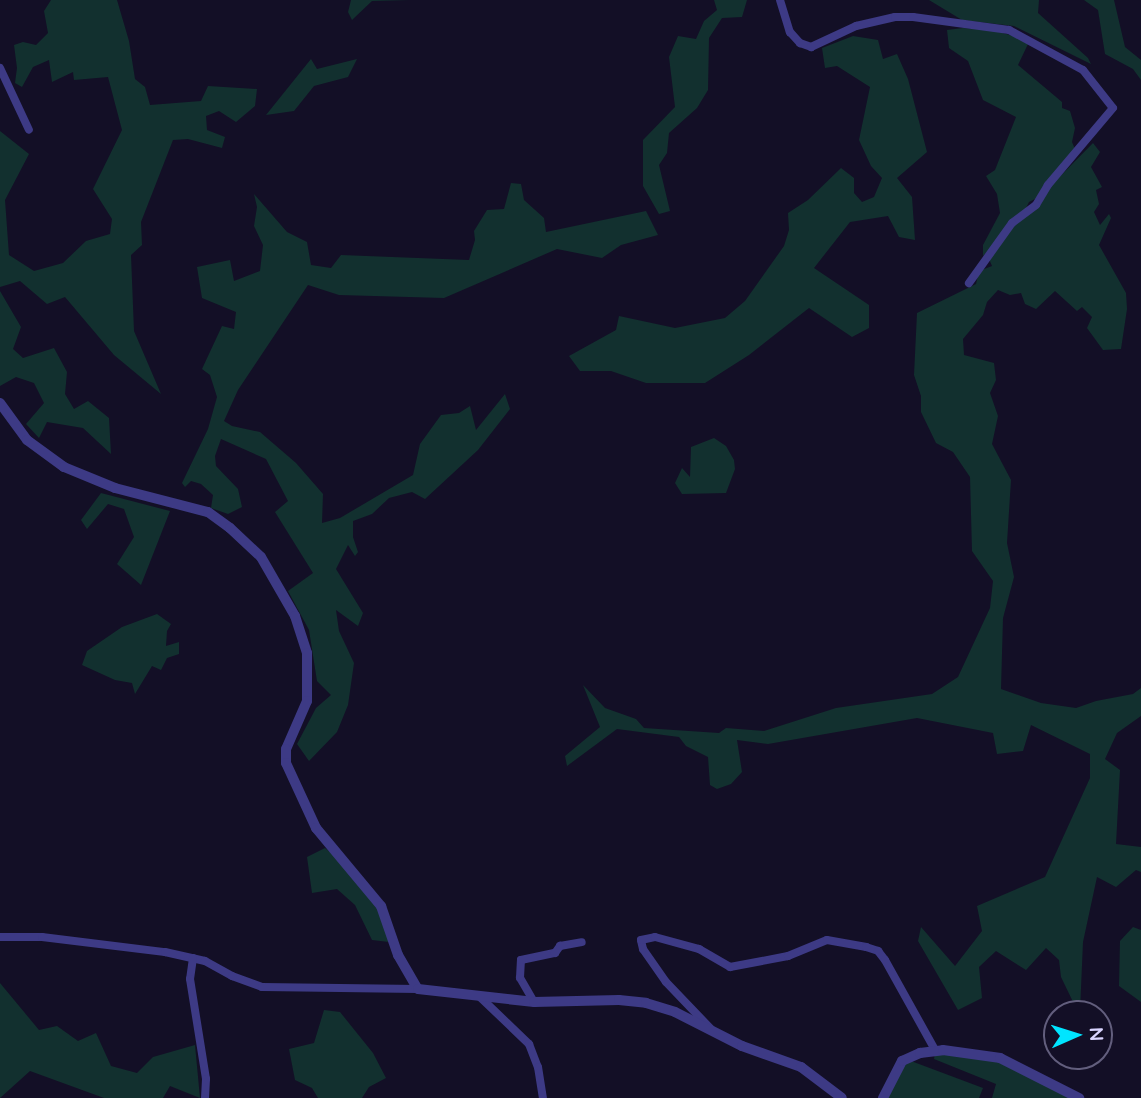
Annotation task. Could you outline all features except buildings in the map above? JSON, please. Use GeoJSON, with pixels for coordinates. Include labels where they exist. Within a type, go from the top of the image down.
{"type":"FeatureCollection","features":[{"type":"Feature","properties":{"kind":"street"},"geometry":{"type":"LineString","coordinates":[[779,0],[790,32],[800,43],[811,47],[856,26],[895,17],[1009,30],[1083,70],[1114,108],[1056,175],[1036,205],[1012,223],[969,284]]}},
{"type":"Feature","properties":{"kind":"street"},"geometry":{"type":"LineString","coordinates":[[0,68],[29,130]]}},
{"type":"Feature","properties":{"kind":"street"},"geometry":{"type":"LineString","coordinates":[[0,403],[27,440],[64,467],[115,488],[208,512],[261,557],[295,616],[307,653],[307,701],[286,749],[286,763],[316,828],[381,906],[398,955],[418,989]]}},
{"type":"Feature","properties":{"kind":"street"},"geometry":{"type":"LineString","coordinates":[[0,937],[42,937],[137,947],[193,958],[262,987],[418,989],[534,1002],[636,1001],[675,1012],[742,1046],[801,1067],[842,1098]]}},
{"type":"Feature","properties":{"kind":"street"},"geometry":{"type":"LineString","coordinates":[[713,1030],[666,982],[643,949],[641,940],[661,938],[708,953],[730,967],[788,956],[827,940],[878,951],[935,1050]]}},
{"type":"Feature","properties":{"kind":"street"},"geometry":{"type":"LineString","coordinates":[[534,1002],[520,978],[521,960],[555,953],[560,946],[582,942]]}},
{"type":"Feature","properties":{"kind":"street"},"geometry":{"type":"LineString","coordinates":[[193,958],[190,979],[206,1079],[205,1098]]}},
{"type":"Feature","properties":{"kind":"street"},"geometry":{"type":"LineString","coordinates":[[480,996],[529,1044],[538,1068],[543,1098]]}},
{"type":"Feature","properties":{"kind":"street"},"geometry":{"type":"LineString","coordinates":[[883,1098],[902,1061],[935,1050],[978,1052],[1000,1058],[1079,1098]]}},
{"type":"Feature","properties":{"kind":"green space"},"geometry":{"type":"Polygon","coordinates":[[[51,0],[117,0],[129,41],[135,79],[145,87],[150,105],[201,101],[208,86],[257,89],[255,106],[236,122],[219,111],[206,116],[207,130],[225,137],[222,148],[188,139],[173,140],[141,222],[142,245],[131,255],[134,331],[161,394],[114,355],[65,297],[47,304],[20,281],[0,287],[0,131],[29,154],[5,200],[9,255],[34,271],[63,263],[86,241],[110,234],[112,219],[93,189],[122,130],[108,77],[74,80],[73,72],[52,82],[49,60],[33,67],[22,87],[15,83],[17,68],[14,45],[23,42],[36,45],[48,33],[44,11],[51,0]]]}},
{"type":"Feature","properties":{"kind":"green space"},"geometry":{"type":"Polygon","coordinates":[[[351,0],[409,0],[372,1],[352,20],[348,12],[351,0]]]}},
{"type":"Feature","properties":{"kind":"green space"},"geometry":{"type":"Polygon","coordinates":[[[714,0],[747,0],[742,17],[722,18],[709,38],[708,90],[697,108],[669,133],[667,153],[659,165],[670,211],[659,214],[643,186],[643,140],[675,107],[669,57],[678,36],[696,39],[704,21],[717,10],[714,0]]]}},
{"type":"Feature","properties":{"kind":"green space"},"geometry":{"type":"Polygon","coordinates":[[[929,0],[1039,0],[1038,13],[1088,58],[1091,64],[1014,26],[962,20],[929,0]]]}},
{"type":"Feature","properties":{"kind":"green space"},"geometry":{"type":"Polygon","coordinates":[[[1084,0],[1114,0],[1125,47],[1141,60],[1141,80],[1133,69],[1105,54],[1098,10],[1084,0]]]}},
{"type":"Feature","properties":{"kind":"green space"},"geometry":{"type":"Polygon","coordinates":[[[947,30],[991,30],[1014,36],[1028,44],[1018,65],[1062,102],[1062,108],[1070,111],[1075,128],[1072,142],[1075,149],[1039,197],[1029,202],[1023,214],[983,256],[983,245],[1000,213],[997,194],[986,176],[995,170],[1016,117],[983,100],[968,61],[949,48],[947,30]]]}},
{"type":"Feature","properties":{"kind":"green space"},"geometry":{"type":"Polygon","coordinates":[[[853,36],[878,40],[883,59],[897,54],[908,79],[927,152],[897,178],[912,197],[915,240],[899,237],[888,216],[850,222],[814,268],[869,305],[869,328],[852,337],[809,308],[749,355],[705,383],[646,383],[611,371],[580,371],[569,356],[616,330],[619,316],[675,328],[725,318],[745,301],[784,246],[789,230],[788,213],[808,200],[841,168],[854,178],[854,193],[862,202],[874,197],[882,178],[871,166],[859,140],[870,87],[837,66],[825,68],[822,48],[853,36]]]}},
{"type":"Feature","properties":{"kind":"green space"},"geometry":{"type":"Polygon","coordinates":[[[311,59],[317,69],[357,59],[348,77],[314,86],[294,111],[266,115],[311,59]]]}},
{"type":"Feature","properties":{"kind":"green space"},"geometry":{"type":"Polygon","coordinates":[[[1093,143],[1100,152],[1091,167],[1102,187],[1096,190],[1099,204],[1094,212],[1100,225],[1109,214],[1111,218],[1099,245],[1126,293],[1127,309],[1121,349],[1103,350],[1087,328],[1092,317],[1082,307],[1077,311],[1055,291],[1036,309],[1025,304],[1021,293],[1010,295],[998,290],[987,302],[983,315],[963,339],[964,355],[994,363],[996,380],[990,393],[998,416],[992,444],[1011,480],[1007,543],[1014,577],[1003,618],[1001,689],[1041,703],[1076,708],[1133,694],[1141,688],[1141,716],[1117,733],[1105,759],[1120,770],[1116,844],[1141,847],[1141,872],[1136,870],[1116,887],[1097,877],[1083,942],[1080,1000],[1072,1000],[1061,977],[1059,960],[1046,948],[1026,970],[996,951],[979,967],[982,998],[958,1010],[918,941],[921,927],[955,966],[982,931],[977,906],[1045,877],[1090,778],[1090,754],[1031,725],[1023,751],[997,754],[993,733],[917,718],[768,744],[737,740],[742,772],[731,784],[717,789],[710,785],[708,757],[686,746],[679,737],[617,729],[567,766],[565,756],[600,727],[583,685],[605,708],[636,719],[644,728],[719,733],[726,728],[764,731],[836,708],[932,694],[958,677],[990,608],[993,581],[972,551],[970,477],[953,452],[936,443],[921,412],[921,396],[914,375],[917,313],[976,284],[979,271],[992,266],[989,259],[1013,224],[1093,143]]]}},
{"type":"Feature","properties":{"kind":"green space"},"geometry":{"type":"Polygon","coordinates":[[[511,183],[521,184],[524,200],[544,218],[546,232],[646,211],[658,235],[621,245],[602,258],[557,249],[444,298],[339,295],[308,285],[238,390],[224,421],[232,426],[260,432],[296,463],[323,494],[322,523],[340,518],[413,475],[420,444],[441,415],[459,413],[470,406],[476,430],[505,394],[510,409],[478,450],[425,499],[412,492],[389,498],[372,514],[353,521],[353,537],[358,552],[355,556],[348,545],[336,569],[363,613],[358,626],[336,610],[339,631],[354,663],[348,705],[337,732],[309,761],[297,744],[316,708],[331,695],[317,681],[309,630],[288,591],[313,573],[275,512],[288,501],[266,459],[221,439],[215,456],[216,466],[238,489],[242,507],[228,514],[211,508],[213,495],[201,484],[191,481],[185,487],[182,483],[208,429],[217,397],[210,375],[202,369],[222,326],[234,329],[236,312],[202,298],[197,267],[230,260],[234,281],[260,271],[263,245],[254,226],[257,207],[254,194],[287,232],[307,242],[311,265],[331,268],[341,255],[469,260],[475,240],[474,231],[487,210],[504,209],[511,183]]]}},
{"type":"Feature","properties":{"kind":"green space"},"geometry":{"type":"Polygon","coordinates":[[[0,291],[21,327],[13,349],[23,358],[54,348],[67,372],[65,394],[74,409],[88,401],[109,418],[111,454],[83,428],[47,422],[39,438],[26,424],[44,403],[34,383],[16,377],[0,386],[0,291]]]}},
{"type":"Feature","properties":{"kind":"green space"},"geometry":{"type":"Polygon","coordinates":[[[714,438],[726,446],[734,460],[735,469],[726,493],[682,494],[675,483],[682,468],[690,477],[691,447],[714,438]]]}},
{"type":"Feature","properties":{"kind":"green space"},"geometry":{"type":"Polygon","coordinates":[[[101,493],[170,511],[141,585],[117,564],[134,537],[124,509],[108,504],[87,529],[81,520],[101,493]]]}},
{"type":"Feature","properties":{"kind":"green space"},"geometry":{"type":"Polygon","coordinates":[[[157,614],[171,624],[167,631],[166,646],[179,642],[179,654],[167,658],[161,670],[152,666],[135,694],[132,683],[115,680],[82,665],[87,651],[122,627],[157,614]]]}},
{"type":"Feature","properties":{"kind":"green space"},"geometry":{"type":"Polygon","coordinates":[[[325,848],[342,862],[380,912],[389,942],[372,940],[355,905],[337,889],[312,893],[307,857],[325,848]]]}},
{"type":"Feature","properties":{"kind":"green space"},"geometry":{"type":"Polygon","coordinates":[[[1133,927],[1141,930],[1141,1002],[1119,986],[1120,941],[1133,927]]]}},
{"type":"Feature","properties":{"kind":"green space"},"geometry":{"type":"Polygon","coordinates":[[[0,983],[39,1030],[57,1026],[78,1041],[96,1033],[111,1066],[137,1073],[153,1057],[195,1045],[200,1098],[170,1086],[163,1098],[104,1098],[30,1071],[0,1098],[0,983]]]}},
{"type":"Feature","properties":{"kind":"green space"},"geometry":{"type":"Polygon","coordinates":[[[324,1010],[340,1012],[373,1053],[386,1078],[369,1087],[362,1098],[318,1098],[312,1088],[295,1080],[289,1049],[314,1043],[324,1010]]]}},
{"type":"Feature","properties":{"kind":"green space"},"geometry":{"type":"Polygon","coordinates":[[[935,1053],[1000,1059],[1072,1098],[992,1098],[996,1084],[934,1059],[935,1053]]]}},
{"type":"Feature","properties":{"kind":"green space"},"geometry":{"type":"Polygon","coordinates":[[[911,1061],[983,1088],[979,1098],[888,1098],[904,1065],[911,1061]]]}}]}
